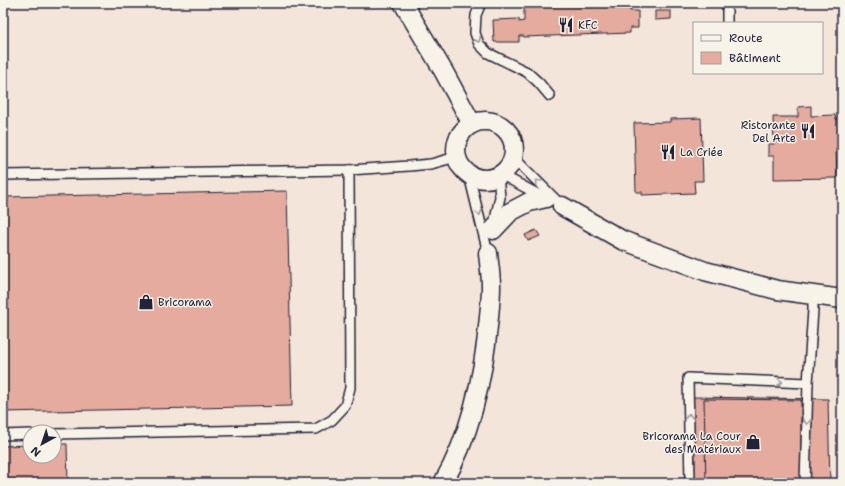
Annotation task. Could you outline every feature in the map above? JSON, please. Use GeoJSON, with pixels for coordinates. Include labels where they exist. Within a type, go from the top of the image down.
{"type":"FeatureCollection","features":[{"type":"Feature","properties":{"kind":"street"},"geometry":{"type":"LineString","coordinates":[[403,3],[444,72],[472,124]]}},
{"type":"Feature","properties":{"kind":"street"},"geometry":{"type":"LineString","coordinates":[[484,121],[496,123],[506,130],[512,138],[515,148],[514,158],[509,167],[500,176],[489,180],[474,178],[463,170],[456,157],[456,144],[462,132],[472,124],[484,121]]}},
{"type":"Feature","properties":{"kind":"street"},"geometry":{"type":"LineString","coordinates":[[493,230],[510,212],[529,202],[546,198]]}},
{"type":"Feature","properties":{"kind":"street"},"geometry":{"type":"LineString","coordinates":[[562,206],[622,240],[705,271],[777,290],[842,299]]}},
{"type":"Feature","properties":{"kind":"street"},"geometry":{"type":"LineString","coordinates":[[443,483],[466,434],[479,385],[487,337],[491,286],[488,253]]}},
{"type":"Feature","properties":{"kind":"lane"},"geometry":{"type":"LineString","coordinates":[[481,3],[476,15],[475,33],[479,44],[488,53],[527,72],[550,96]]}},
{"type":"Feature","properties":{"kind":"lane"},"geometry":{"type":"LineString","coordinates":[[727,3],[727,22]]}},
{"type":"Feature","properties":{"kind":"lane"},"geometry":{"type":"LineString","coordinates":[[3,175],[349,170],[431,164],[456,157]]}},
{"type":"Feature","properties":{"kind":"lane"},"geometry":{"type":"LineString","coordinates":[[514,158],[562,206]]}},
{"type":"Feature","properties":{"kind":"lane"},"geometry":{"type":"LineString","coordinates":[[62,434],[316,429],[332,420],[345,406],[350,388],[349,170]]}},
{"type":"Feature","properties":{"kind":"lane"},"geometry":{"type":"LineString","coordinates":[[469,175],[488,253]]}},
{"type":"Feature","properties":{"kind":"lane"},"geometry":{"type":"LineString","coordinates":[[488,253],[500,197],[500,176],[562,206]]}},
{"type":"Feature","properties":{"kind":"lane"},"geometry":{"type":"LineString","coordinates":[[805,483],[808,383],[813,296]]}},
{"type":"Feature","properties":{"kind":"lane"},"geometry":{"type":"LineString","coordinates":[[690,483],[688,378],[808,383]]}},
{"type":"Feature","properties":{"kind":"lane"},"geometry":{"type":"LineString","coordinates":[[3,435],[22,434]]}},
{"type":"Feature","properties":{"kind":"building","name":"KFC"},"geometry":{"type":"Polygon","coordinates":[[[524,3],[629,3],[630,11],[638,11],[638,28],[630,28],[630,33],[519,36],[519,42],[494,42],[493,20],[519,19],[519,22],[524,21],[524,3]]]}},
{"type":"Feature","properties":{"kind":"building"},"geometry":{"type":"Polygon","coordinates":[[[655,11],[671,11],[671,19],[655,20],[655,11]]]}},
{"type":"Feature","properties":{"kind":"building","name":"Ristorante Del Arte"},"geometry":{"type":"Polygon","coordinates":[[[811,106],[811,116],[835,115],[836,119],[842,119],[842,148],[836,148],[837,178],[774,179],[774,156],[768,156],[768,144],[774,144],[773,117],[798,117],[798,107],[811,106]]]}},
{"type":"Feature","properties":{"kind":"building","name":"La Criée"},"geometry":{"type":"Polygon","coordinates":[[[701,118],[703,181],[694,181],[695,193],[642,195],[642,192],[636,192],[634,123],[670,122],[670,119],[701,118]]]}},
{"type":"Feature","properties":{"kind":"building","name":"Bricorama"},"geometry":{"type":"Polygon","coordinates":[[[287,191],[292,406],[3,412],[3,197],[287,191]]]}},
{"type":"Feature","properties":{"kind":"building"},"geometry":{"type":"Polygon","coordinates":[[[536,230],[540,236],[528,241],[525,235],[536,230]]]}},
{"type":"Feature","properties":{"kind":"building","name":"Bricorama La Cour des Matériaux"},"geometry":{"type":"Polygon","coordinates":[[[692,397],[828,399],[830,483],[691,483],[692,397]]]}},
{"type":"Feature","properties":{"kind":"building","name":"Bricorama La Cour des Matériaux"},"geometry":{"type":"Polygon","coordinates":[[[704,399],[801,400],[801,483],[706,483],[704,399]]]}},
{"type":"Feature","properties":{"kind":"building"},"geometry":{"type":"Polygon","coordinates":[[[62,444],[67,444],[68,483],[3,483],[3,446],[22,445],[22,464],[62,464],[62,444]]]}},
{"type":"Feature","properties":{"kind":"place","name":"KFC"},"geometry":{"type":"Point","coordinates":[566,25]}},
{"type":"Feature","properties":{"kind":"place","name":"Ristorante Del Arte"},"geometry":{"type":"Point","coordinates":[808,131]}},
{"type":"Feature","properties":{"kind":"place","name":"La Criée"},"geometry":{"type":"Point","coordinates":[668,152]}},
{"type":"Feature","properties":{"kind":"place","name":"Bricorama"},"geometry":{"type":"Point","coordinates":[146,302]}},
{"type":"Feature","properties":{"kind":"place","name":"Bricorama La Cour des Matériaux"},"geometry":{"type":"Point","coordinates":[753,442]}}]}
